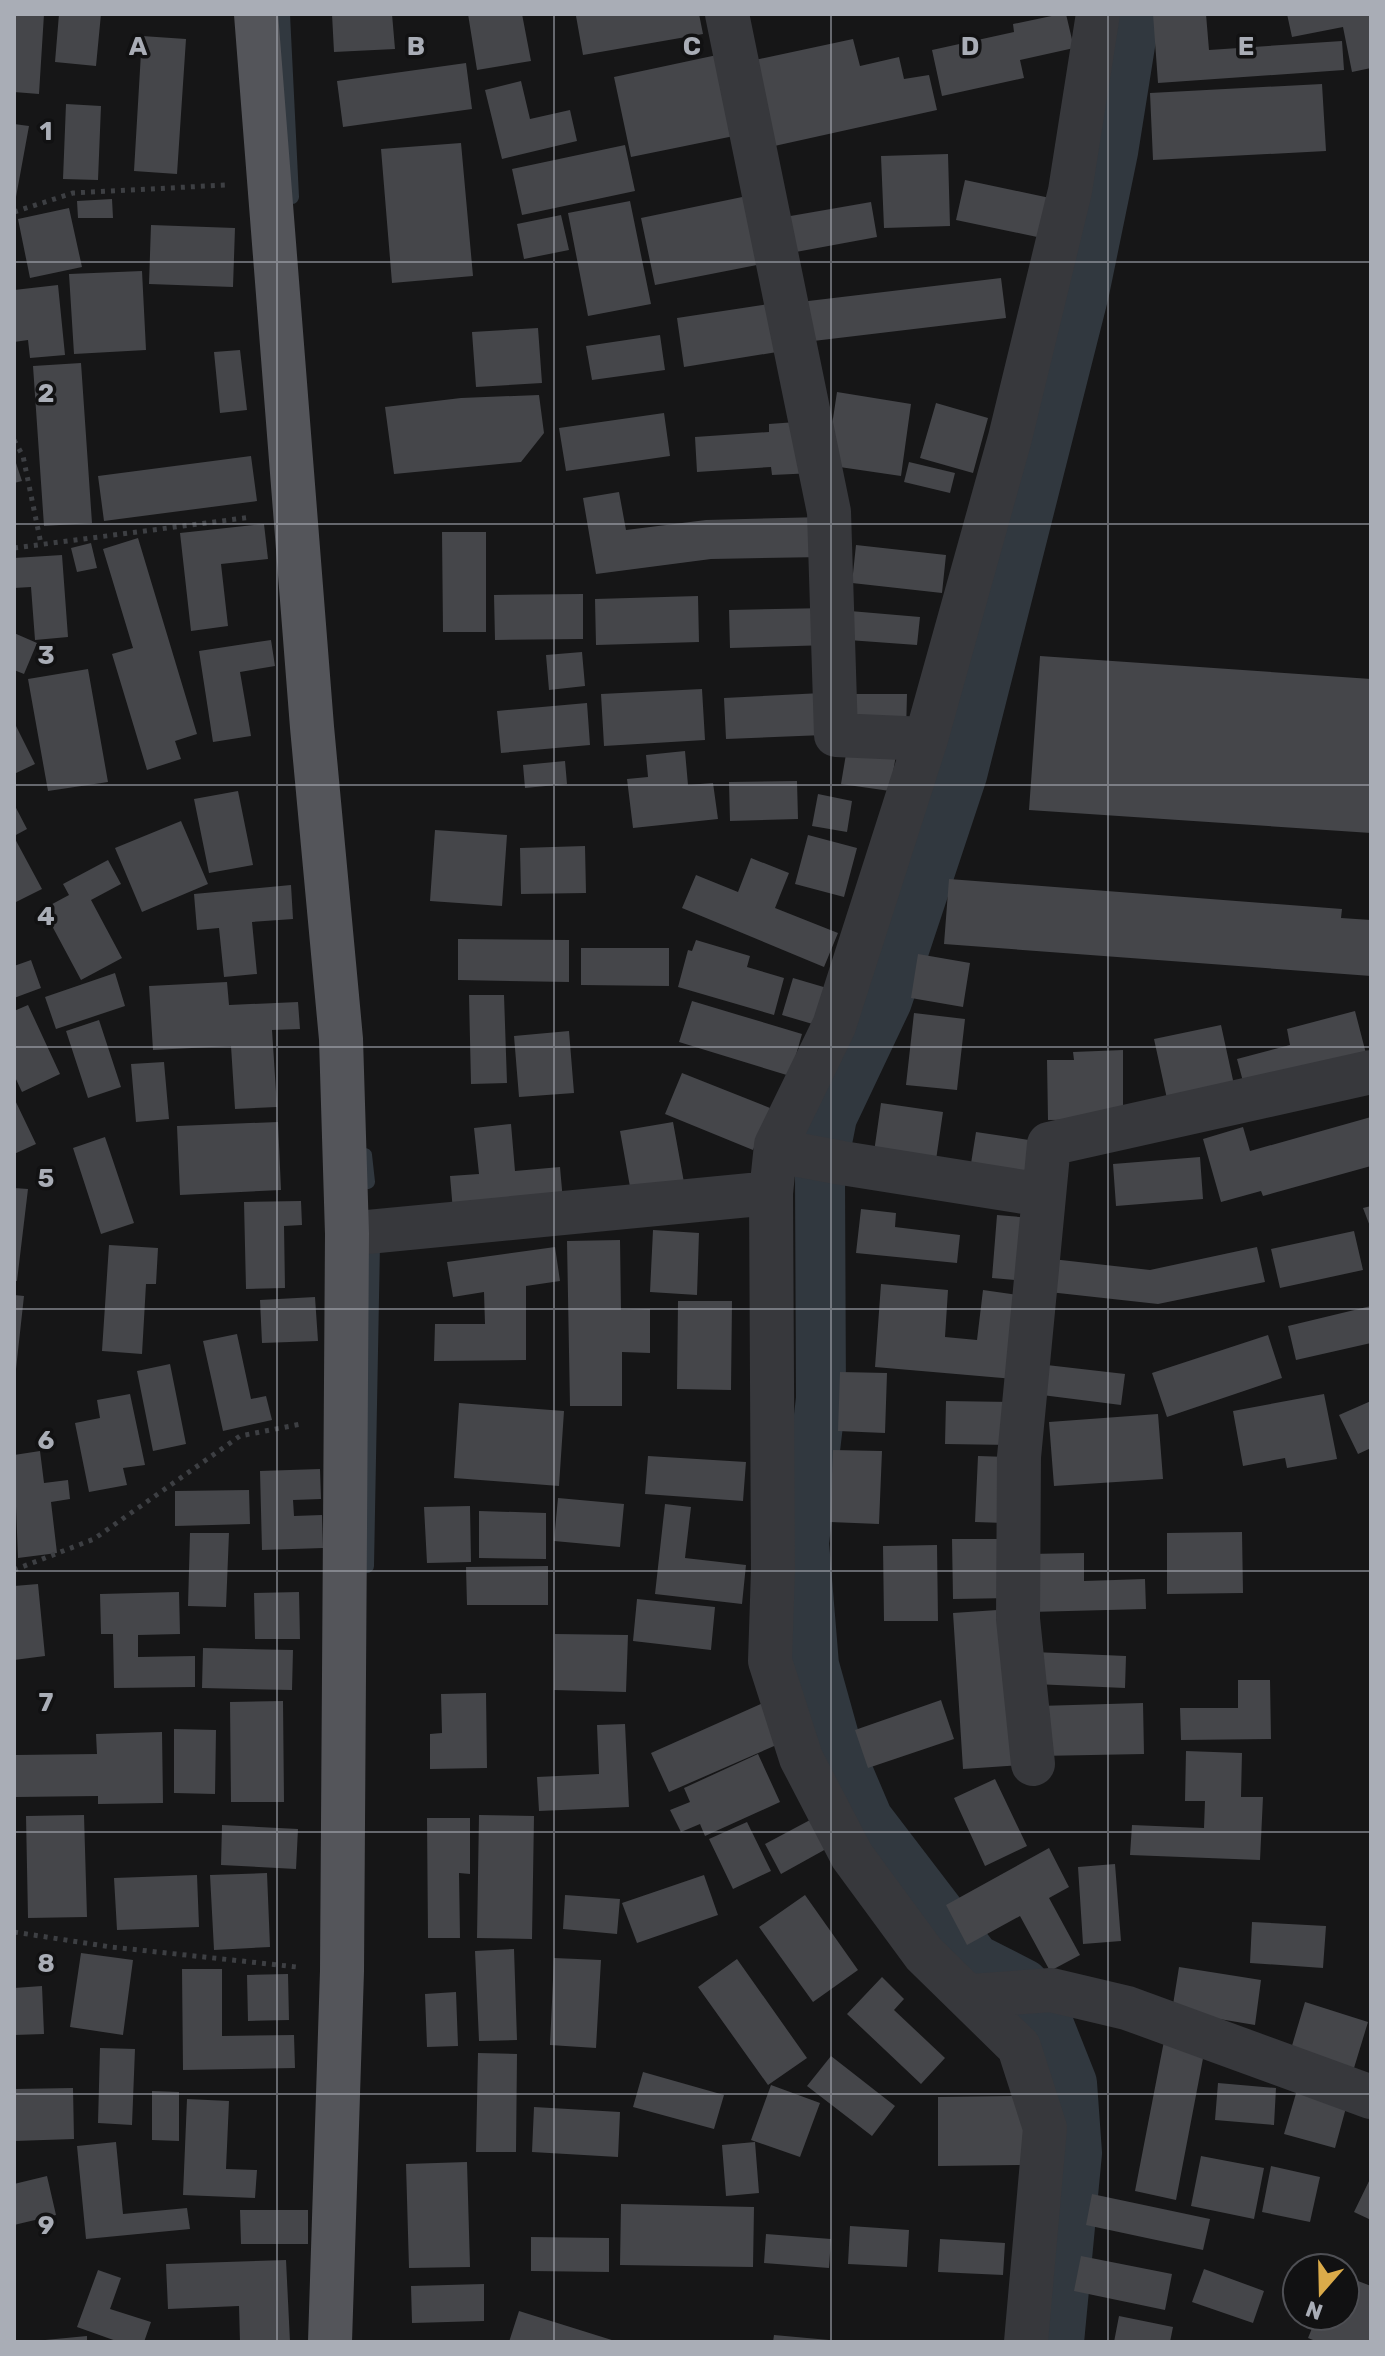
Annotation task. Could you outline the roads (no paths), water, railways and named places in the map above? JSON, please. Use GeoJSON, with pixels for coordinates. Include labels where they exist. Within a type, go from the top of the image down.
{"type":"FeatureCollection","features":[{"type":"Feature","properties":{"kind":"main road"},"geometry":{"type":"LineString","coordinates":[[256,14],[341,1039],[347,1234],[342,1971],[330,2342]]}},
{"type":"Feature","properties":{"kind":"street"},"geometry":{"type":"LineString","coordinates":[[727,14],[829,512],[836,735],[926,739]]}},
{"type":"Feature","properties":{"kind":"street"},"geometry":{"type":"LineString","coordinates":[[1026,2342],[1045,2128],[1019,2047],[985,1995],[924,1954],[852,1856],[801,1758],[770,1661],[773,1570],[771,1193],[834,1026],[926,739],[1010,438],[1066,207],[1098,14]]}},
{"type":"Feature","properties":{"kind":"street"},"geometry":{"type":"LineString","coordinates":[[1033,1764],[1018,1619],[1019,1457],[1049,1144],[1371,1072]]}},
{"type":"Feature","properties":{"kind":"street"},"geometry":{"type":"LineString","coordinates":[[787,1150],[842,1163],[1043,1195]]}},
{"type":"Feature","properties":{"kind":"street"},"geometry":{"type":"LineString","coordinates":[[347,1234],[771,1193]]}},
{"type":"Feature","properties":{"kind":"street"},"geometry":{"type":"LineString","coordinates":[[985,1995],[1051,1990],[1127,2008],[1371,2097]]}},
{"type":"Feature","properties":{"kind":"waterway"},"geometry":{"type":"LineString","coordinates":[[283,14],[292,197]]}},
{"type":"Feature","properties":{"kind":"waterway"},"geometry":{"type":"LineString","coordinates":[[1059,2342],[1077,2153],[1072,2083],[1047,2020],[1024,1984],[975,1959],[868,1819],[836,1744],[814,1665],[804,1543],[821,1399],[820,1177],[832,1117],[887,1001],[962,775],[1084,293],[1113,152],[1135,14]]}},
{"type":"Feature","properties":{"kind":"waterway"},"geometry":{"type":"LineString","coordinates":[[365,1155],[368,1182]]}},
{"type":"Feature","properties":{"kind":"waterway"},"geometry":{"type":"LineString","coordinates":[[367,1566],[373,1244]]}}]}
